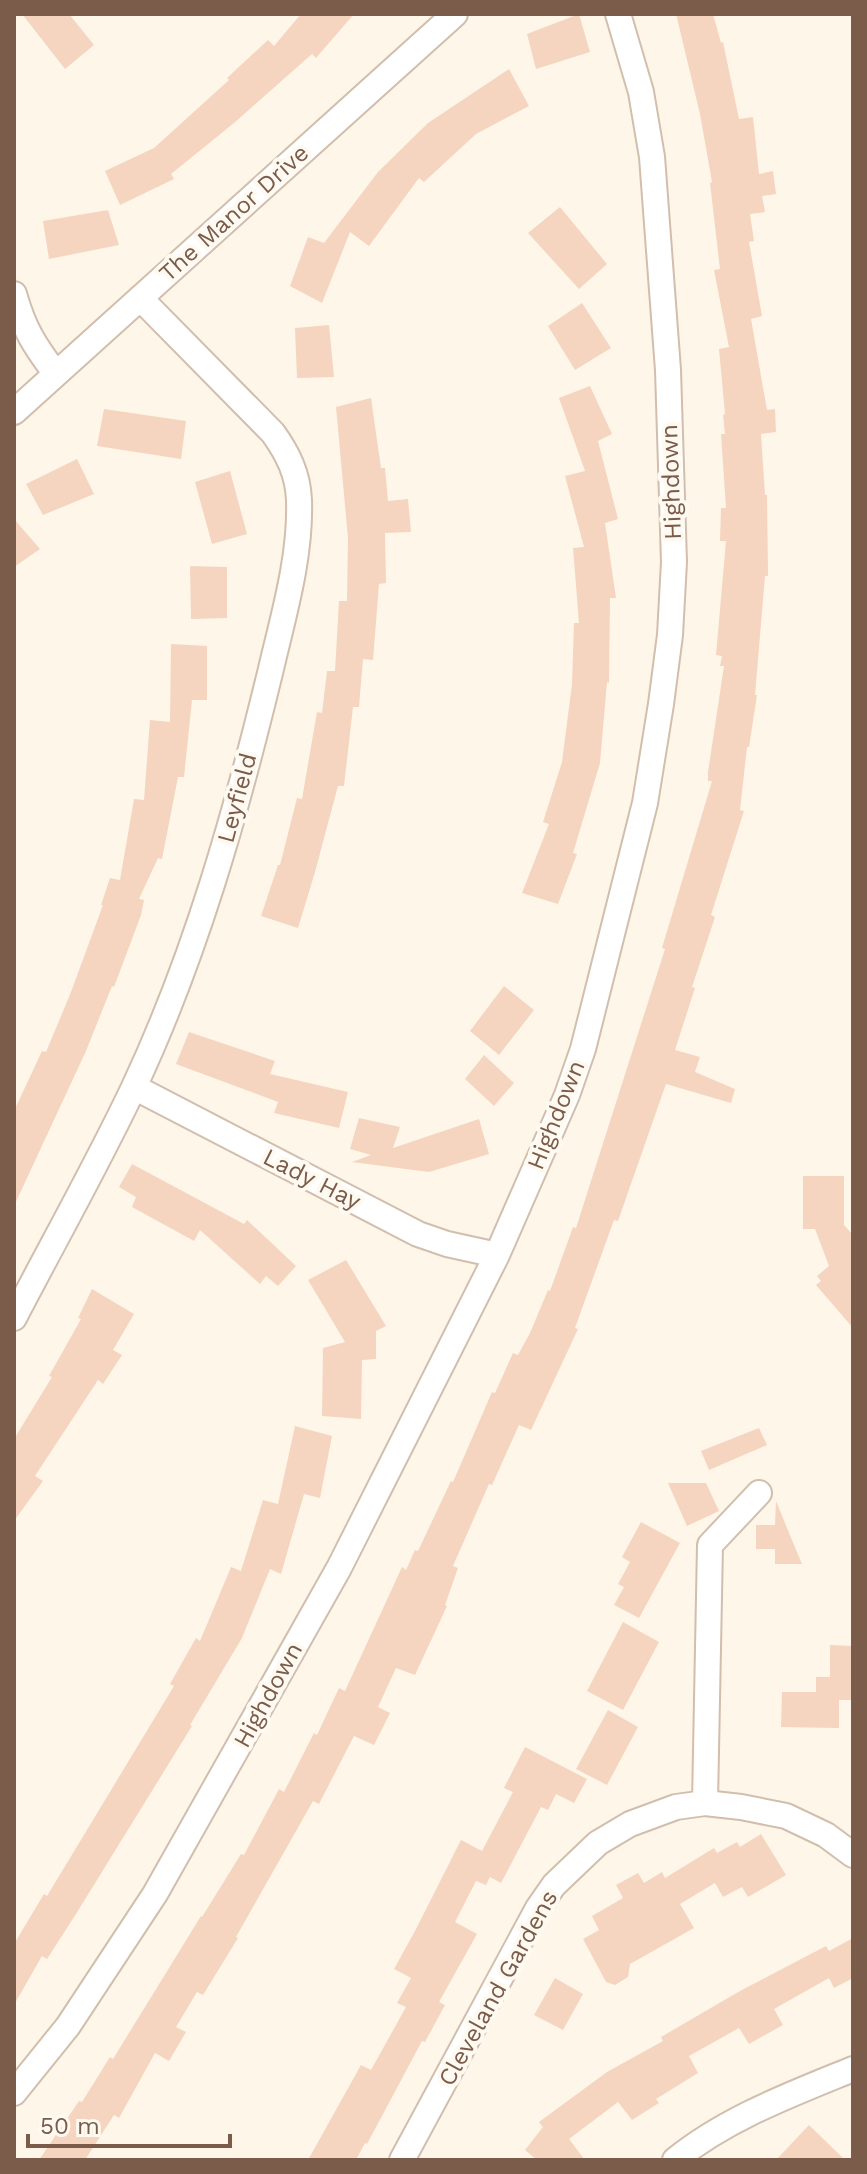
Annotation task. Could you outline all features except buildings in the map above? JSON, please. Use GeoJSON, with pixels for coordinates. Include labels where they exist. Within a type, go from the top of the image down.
{"type":"FeatureCollection","features":[{"type":"Feature","properties":{"kind":"street","name":"The Manor Drive"},"geometry":{"type":"LineString","coordinates":[[14,412],[455,14]]}},
{"type":"Feature","properties":{"kind":"street","name":"Highdown"},"geometry":{"type":"LineString","coordinates":[[14,2093],[68,2026],[155,1894],[339,1568],[497,1255],[567,1095],[583,1049],[645,803],[670,635],[674,562],[668,370],[652,157],[641,92],[618,14]]}},
{"type":"Feature","properties":{"kind":"street"},"geometry":{"type":"LineString","coordinates":[[14,294],[33,345],[56,374]]}},
{"type":"Feature","properties":{"kind":"street","name":"Leyfield"},"geometry":{"type":"LineString","coordinates":[[14,1318],[134,1087],[183,967],[226,839],[258,720],[289,593],[299,524],[296,475],[288,454],[248,406],[140,298]]}},
{"type":"Feature","properties":{"kind":"street","name":"Lady Hay"},"geometry":{"type":"LineString","coordinates":[[134,1087],[418,1234],[497,1255]]}},
{"type":"Feature","properties":{"kind":"street"},"geometry":{"type":"LineString","coordinates":[[705,1803],[710,1545],[759,1493]]}},
{"type":"Feature","properties":{"kind":"street","name":"Cleveland Gardens"},"geometry":{"type":"LineString","coordinates":[[402,2160],[538,1908],[554,1885],[598,1843],[630,1824],[676,1807],[705,1803],[786,1816],[826,1835],[853,1855]]}},
{"type":"Feature","properties":{"kind":"street"},"geometry":{"type":"LineString","coordinates":[[675,2160],[694,2145],[770,2104],[853,2069]]}}]}
